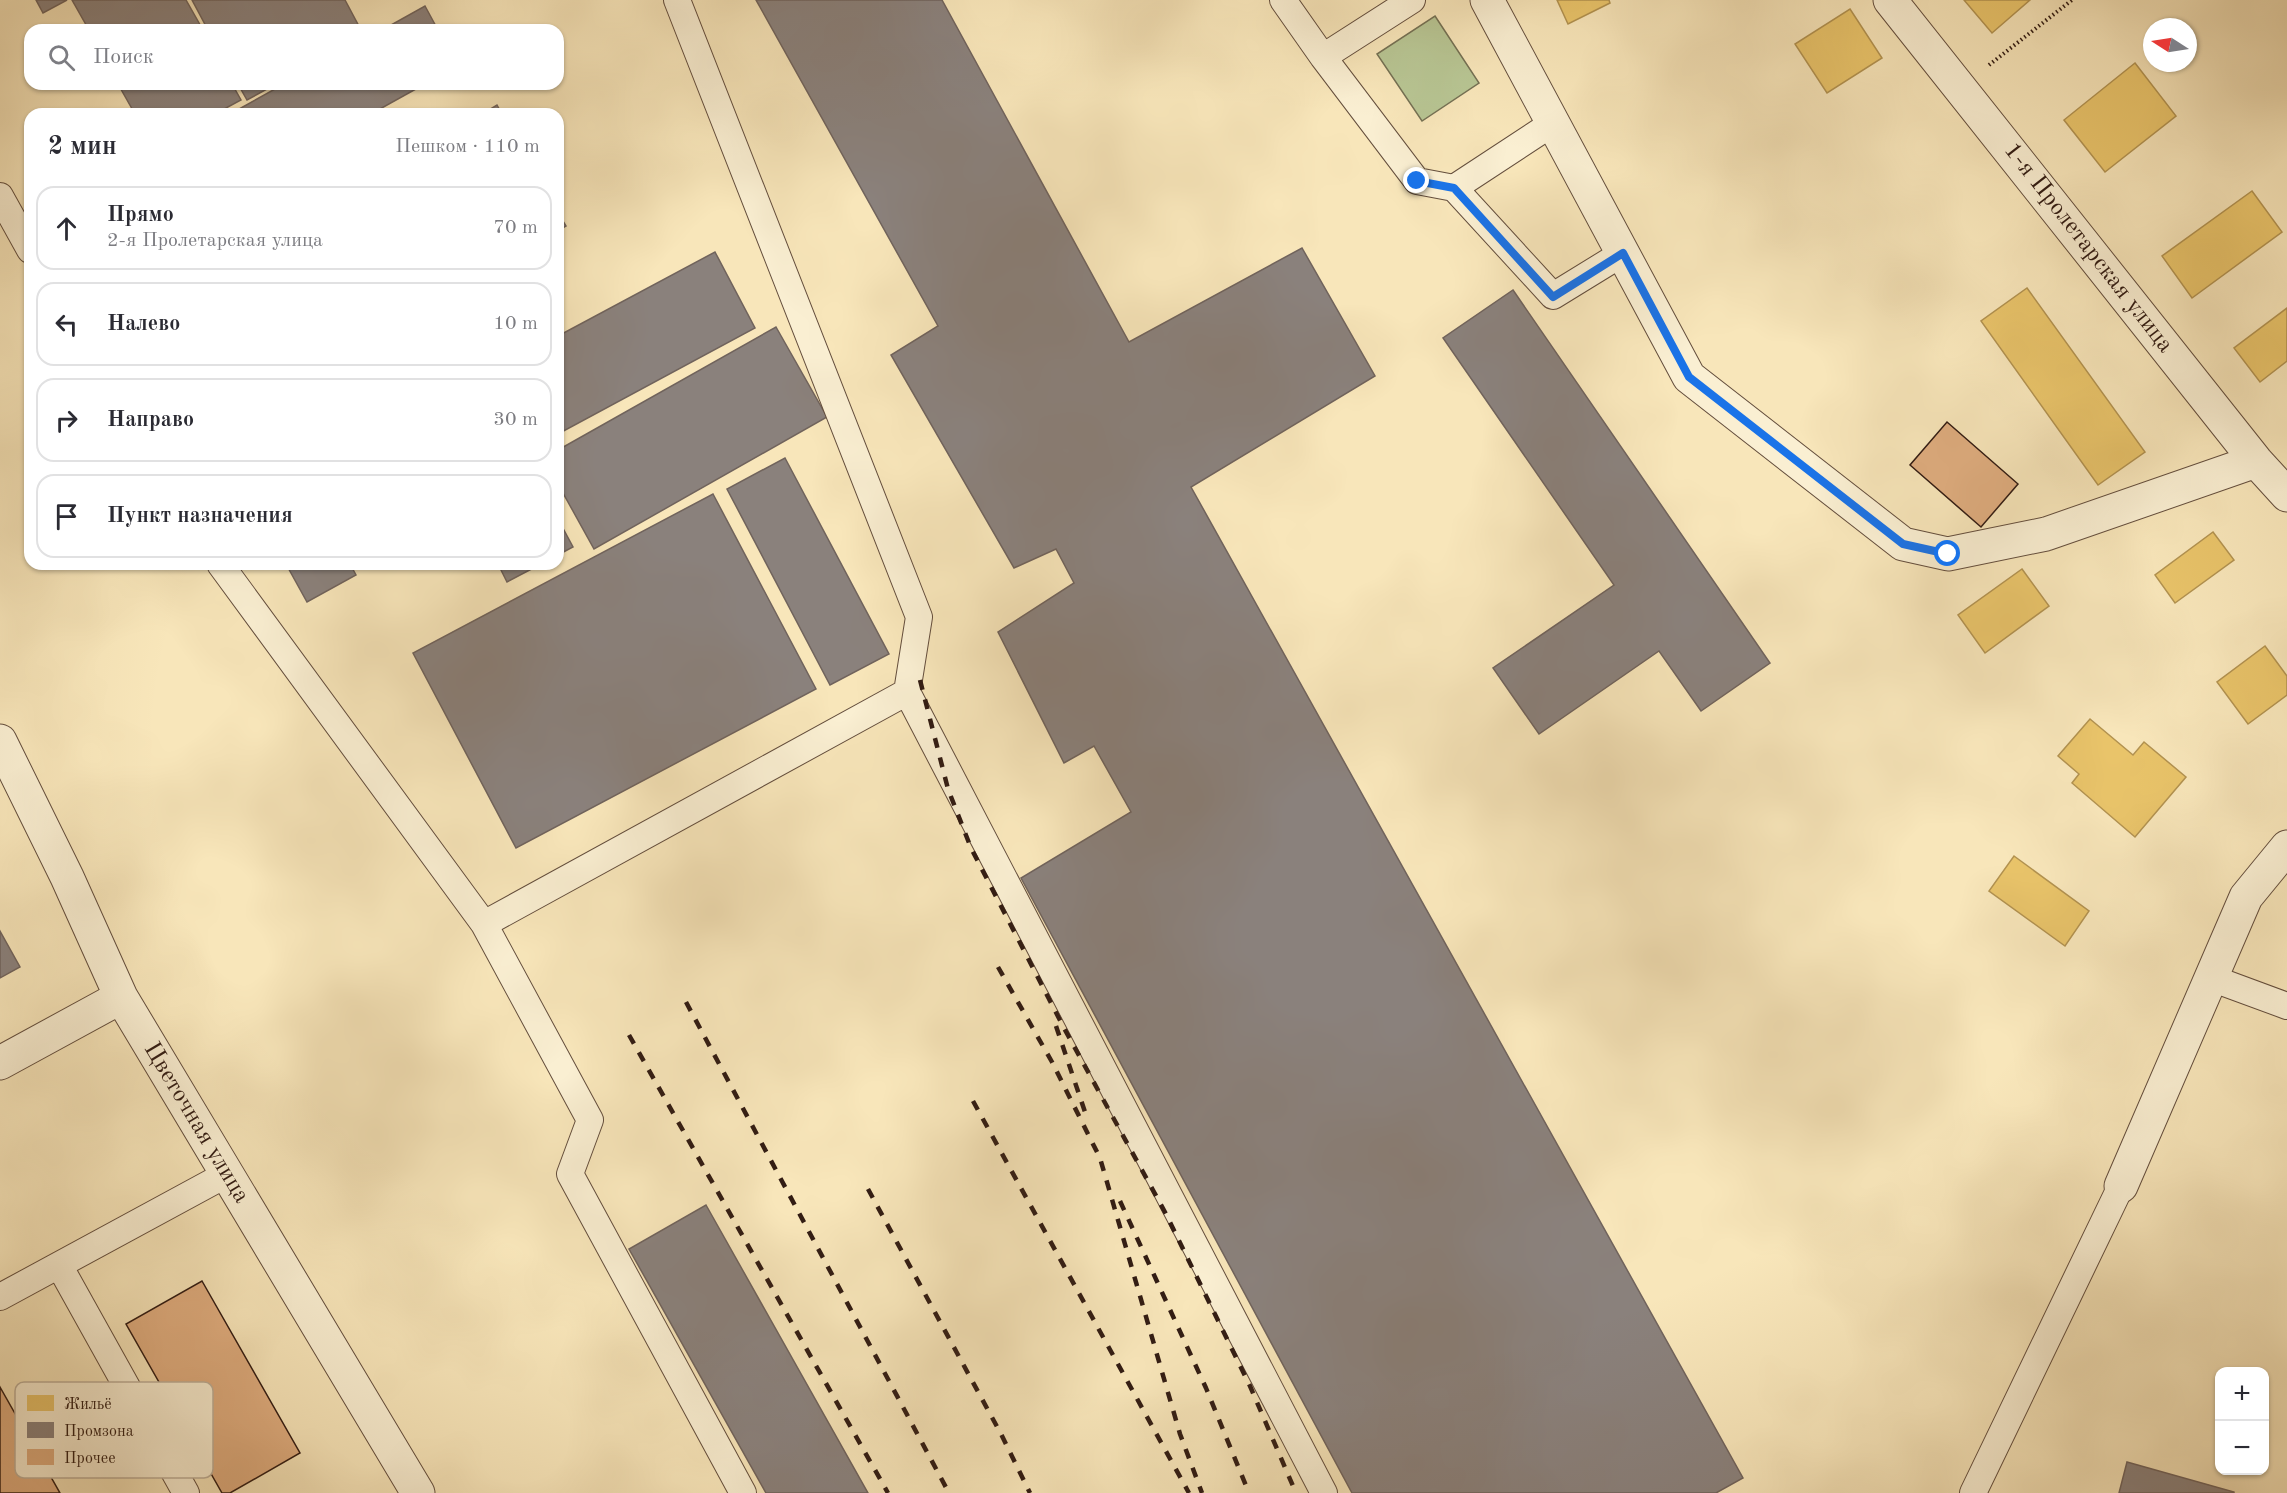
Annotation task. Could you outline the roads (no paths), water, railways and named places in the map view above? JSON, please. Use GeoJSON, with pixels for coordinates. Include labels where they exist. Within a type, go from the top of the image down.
{"type":"FeatureCollection","features":[{"type":"Feature","properties":{"kind":"street"},"geometry":{"type":"LineString","coordinates":[[1487,0],[1689,377],[1903,544],[1948,554],[2046,534],[2256,461]]}},
{"type":"Feature","properties":{"kind":"street","name":"1-я Пролетарская улица"},"geometry":{"type":"LineString","coordinates":[[1890,0],[2256,461],[2287,495]]}},
{"type":"Feature","properties":{"kind":"street","name":"Цветочная улица"},"geometry":{"type":"LineString","coordinates":[[0,741],[67,876],[121,997],[418,1493]]}},
{"type":"Feature","properties":{"kind":"street"},"geometry":{"type":"LineString","coordinates":[[2121,1186],[2246,897],[2287,847]]}},
{"type":"Feature","properties":{"kind":"street"},"geometry":{"type":"LineString","coordinates":[[0,1063],[121,997]]}},
{"type":"Feature","properties":{"kind":"lane"},"geometry":{"type":"LineString","coordinates":[[677,0],[919,617],[907,692],[1324,1493]]}},
{"type":"Feature","properties":{"kind":"lane"},"geometry":{"type":"LineString","coordinates":[[1283,0],[1417,181],[1454,188],[1553,297],[1623,253]]}},
{"type":"Feature","properties":{"kind":"lane"},"geometry":{"type":"LineString","coordinates":[[1323,57],[1412,0]]}},
{"type":"Feature","properties":{"kind":"lane"},"geometry":{"type":"LineString","coordinates":[[1454,188],[1553,123]]}},
{"type":"Feature","properties":{"kind":"lane"},"geometry":{"type":"LineString","coordinates":[[0,196],[24,239]]}},
{"type":"Feature","properties":{"kind":"lane"},"geometry":{"type":"LineString","coordinates":[[224,570],[484,924],[590,1120],[570,1174],[743,1493]]}},
{"type":"Feature","properties":{"kind":"lane"},"geometry":{"type":"LineString","coordinates":[[484,924],[907,692]]}},
{"type":"Feature","properties":{"kind":"lane"},"geometry":{"type":"LineString","coordinates":[[2211,978],[2287,1006]]}},
{"type":"Feature","properties":{"kind":"lane"},"geometry":{"type":"LineString","coordinates":[[0,1297],[227,1174]]}},
{"type":"Feature","properties":{"kind":"lane"},"geometry":{"type":"LineString","coordinates":[[1972,1493],[2121,1186]]}},
{"type":"Feature","properties":{"kind":"lane"},"geometry":{"type":"LineString","coordinates":[[59,1265],[124,1382]]}},
{"type":"Feature","properties":{"kind":"lane"},"geometry":{"type":"LineString","coordinates":[[178,1478],[186,1493]]}},
{"type":"Feature","properties":{"kind":"railway"},"geometry":{"type":"LineString","coordinates":[[920,680],[948,789],[971,848],[1064,1028],[1166,1214],[1250,1386],[1296,1493]]}},
{"type":"Feature","properties":{"kind":"railway"},"geometry":{"type":"LineString","coordinates":[[998,967],[1052,1062],[1100,1158],[1180,1434],[1202,1493]]}},
{"type":"Feature","properties":{"kind":"railway"},"geometry":{"type":"LineString","coordinates":[[686,1002],[949,1493]]}},
{"type":"Feature","properties":{"kind":"railway"},"geometry":{"type":"LineString","coordinates":[[1056,1026],[1085,1112]]}},
{"type":"Feature","properties":{"kind":"railway"},"geometry":{"type":"LineString","coordinates":[[629,1035],[888,1493]]}},
{"type":"Feature","properties":{"kind":"railway"},"geometry":{"type":"LineString","coordinates":[[973,1101],[1189,1493]]}},
{"type":"Feature","properties":{"kind":"railway"},"geometry":{"type":"LineString","coordinates":[[868,1189],[1001,1434],[1030,1493]]}},
{"type":"Feature","properties":{"kind":"railway"},"geometry":{"type":"LineString","coordinates":[[1120,1201],[1206,1388],[1249,1493]]}}]}
